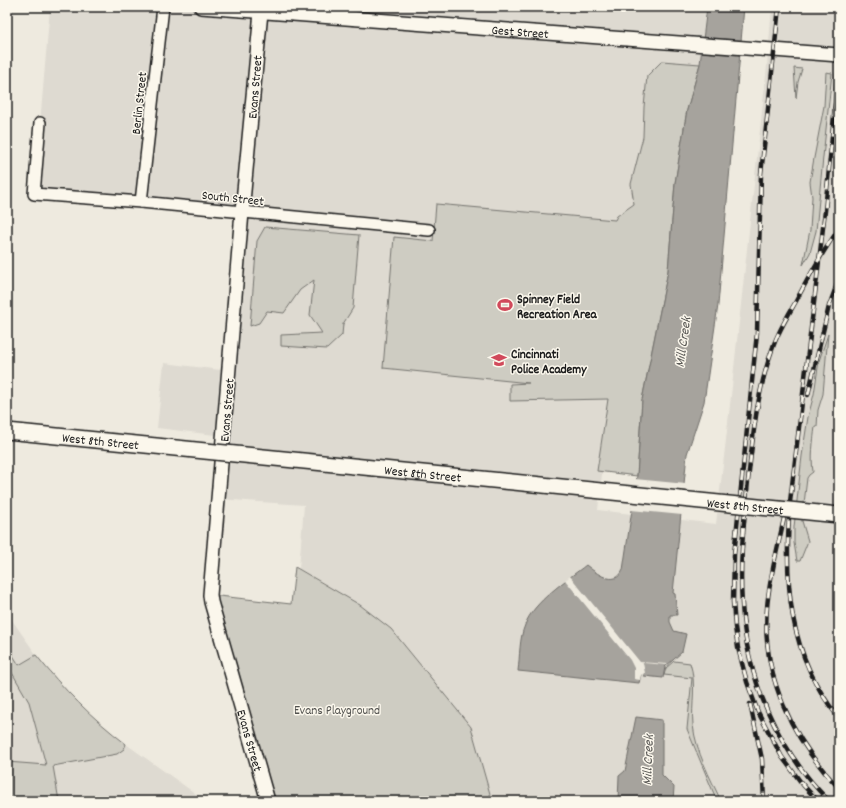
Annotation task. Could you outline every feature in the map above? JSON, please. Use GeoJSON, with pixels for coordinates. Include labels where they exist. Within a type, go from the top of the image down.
{"type":"FeatureCollection","features":[{"type":"Feature","properties":{"kind":"main road","name":"West 8th Street"},"geometry":{"type":"LineString","coordinates":[[7,431],[839,515]]}},
{"type":"Feature","properties":{"kind":"street","name":"Berlin Street"},"geometry":{"type":"LineString","coordinates":[[142,202],[163,7]]}},
{"type":"Feature","properties":{"kind":"street","name":"Gest Street"},"geometry":{"type":"LineString","coordinates":[[201,7],[261,12],[275,10],[839,55]]}},
{"type":"Feature","properties":{"kind":"street","name":"Evans Street"},"geometry":{"type":"LineString","coordinates":[[261,12],[242,212],[210,595],[268,801]]}},
{"type":"Feature","properties":{"kind":"street","name":"South Street"},"geometry":{"type":"LineString","coordinates":[[40,123],[34,194],[142,202],[429,230]]}},
{"type":"Feature","properties":{"kind":"shaded area"},"geometry":{"type":"Polygon","coordinates":[[[50,7],[707,7],[700,64],[687,110],[675,183],[630,222],[598,510],[716,524],[767,66],[772,7],[839,7],[839,801],[492,801],[471,727],[391,629],[360,605],[299,569],[304,505],[218,499],[223,436],[157,428],[164,363],[229,371],[242,212],[34,194],[50,7]]]}},
{"type":"Feature","properties":{"kind":"shaded area"},"geometry":{"type":"Polygon","coordinates":[[[7,613],[45,667],[89,714],[126,744],[196,794],[209,801],[7,801],[7,613]]]}},
{"type":"Feature","properties":{"kind":"green space","name":"Spinney Field Recreation Area"},"geometry":{"type":"Polygon","coordinates":[[[662,61],[700,64],[687,110],[675,183],[668,271],[642,400],[637,476],[597,471],[608,399],[510,401],[510,384],[529,383],[383,368],[394,237],[433,241],[436,204],[615,220],[617,216],[634,204],[631,184],[643,137],[647,76],[662,61]]]}},
{"type":"Feature","properties":{"kind":"green space"},"geometry":{"type":"Polygon","coordinates":[[[794,68],[802,69],[798,82],[796,98],[794,68]]]}},
{"type":"Feature","properties":{"kind":"green space"},"geometry":{"type":"Polygon","coordinates":[[[826,72],[832,73],[816,231],[810,253],[803,265],[810,230],[812,197],[810,182],[824,106],[826,72]]]}},
{"type":"Feature","properties":{"kind":"green space"},"geometry":{"type":"Polygon","coordinates":[[[265,227],[359,235],[353,308],[343,324],[342,335],[327,349],[281,346],[281,335],[322,333],[310,315],[314,280],[300,290],[284,313],[267,311],[259,323],[250,326],[257,241],[265,227]]]}},
{"type":"Feature","properties":{"kind":"green space"},"geometry":{"type":"Polygon","coordinates":[[[828,334],[823,394],[818,410],[817,427],[815,427],[812,455],[813,472],[807,478],[802,521],[808,541],[800,561],[797,561],[794,543],[794,527],[802,456],[819,361],[828,334]]]}},
{"type":"Feature","properties":{"kind":"green space","name":"Evans Playground"},"geometry":{"type":"Polygon","coordinates":[[[295,567],[360,605],[391,629],[471,727],[492,801],[268,801],[210,595],[291,604],[295,567]]]}},
{"type":"Feature","properties":{"kind":"green space"},"geometry":{"type":"Polygon","coordinates":[[[7,646],[19,665],[36,655],[78,702],[101,724],[126,744],[124,749],[117,754],[53,766],[59,801],[7,801],[7,762],[46,765],[29,702],[7,664],[7,646]]]}},
{"type":"Feature","properties":{"kind":"green space"},"geometry":{"type":"Polygon","coordinates":[[[674,661],[690,663],[693,679],[693,725],[697,745],[721,801],[717,801],[687,729],[692,678],[664,675],[666,668],[674,661]]]}},
{"type":"Feature","properties":{"kind":"water","name":"Mill Creek"},"geometry":{"type":"Polygon","coordinates":[[[707,7],[744,7],[718,305],[704,402],[687,454],[673,593],[675,594],[677,615],[670,615],[670,622],[674,631],[686,634],[682,652],[665,667],[663,678],[644,676],[643,673],[639,683],[518,671],[521,642],[525,625],[535,608],[551,592],[586,565],[600,575],[610,578],[615,578],[620,575],[623,570],[637,476],[642,400],[668,271],[675,183],[687,110],[700,64],[707,7]]]}},
{"type":"Feature","properties":{"kind":"water","name":"Mill Creek"},"geometry":{"type":"Polygon","coordinates":[[[636,717],[662,720],[662,775],[674,787],[673,801],[618,801],[619,776],[625,771],[636,717]]]}},
{"type":"Feature","properties":{"kind":"pier"},"geometry":{"type":"Polygon","coordinates":[[[635,479],[686,484],[682,515],[631,510],[635,479]]]}},
{"type":"Feature","properties":{"kind":"pier"},"geometry":{"type":"Polygon","coordinates":[[[570,576],[640,662],[668,664],[643,663],[645,673],[641,675],[640,680],[634,679],[634,668],[630,660],[565,580],[570,576]]]}},
{"type":"Feature","properties":{"kind":"railway"},"geometry":{"type":"LineString","coordinates":[[779,7],[761,174],[757,333],[734,555],[733,602],[738,648],[747,682],[758,712],[782,757],[803,785],[818,801]]}},
{"type":"Feature","properties":{"kind":"railway"},"geometry":{"type":"LineString","coordinates":[[838,73],[825,211],[790,502],[788,560],[789,588],[799,642],[809,668],[822,694],[839,718]]}},
{"type":"Feature","properties":{"kind":"railway"},"geometry":{"type":"LineString","coordinates":[[829,801],[810,781],[794,759],[768,711],[750,659],[742,604],[741,573],[748,481],[754,430],[763,380],[775,341],[783,325],[816,265],[839,229]]}},
{"type":"Feature","properties":{"kind":"railway"},"geometry":{"type":"LineString","coordinates":[[808,395],[829,306],[839,279]]}},
{"type":"Feature","properties":{"kind":"railway"},"geometry":{"type":"LineString","coordinates":[[784,518],[768,597],[766,633],[769,658],[775,682],[794,728],[822,770],[839,788]]}},
{"type":"Feature","properties":{"kind":"railway"},"geometry":{"type":"LineString","coordinates":[[750,704],[762,759],[764,801]]}},
{"type":"Feature","properties":{"kind":"place","name":"Spinney Field Recreation Area"},"geometry":{"type":"Point","coordinates":[505,305]}},
{"type":"Feature","properties":{"kind":"place","name":"Cincinnati Police Academy"},"geometry":{"type":"Point","coordinates":[499,360]}}]}
